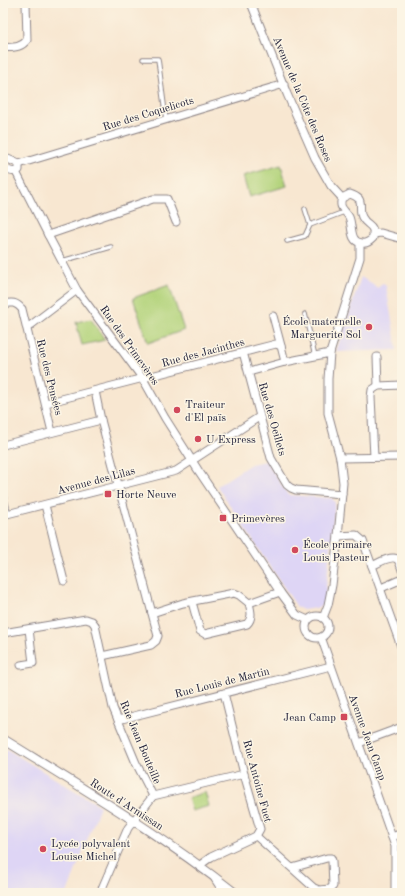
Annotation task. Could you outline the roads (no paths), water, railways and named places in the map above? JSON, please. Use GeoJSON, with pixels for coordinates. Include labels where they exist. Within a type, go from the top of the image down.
{"type":"FeatureCollection","features":[{"type":"Feature","properties":{"kind":"street"},"geometry":{"type":"LineString","coordinates":[[3,48],[17,47],[24,44],[27,40],[26,3]]}},
{"type":"Feature","properties":{"kind":"street","name":"Avenue de la Côte des Roses"},"geometry":{"type":"LineString","coordinates":[[251,3],[315,158],[331,186],[342,198]]}},
{"type":"Feature","properties":{"kind":"street","name":"Rue des Coquelicots"},"geometry":{"type":"LineString","coordinates":[[19,164],[284,84]]}},
{"type":"Feature","properties":{"kind":"street"},"geometry":{"type":"LineString","coordinates":[[8,159],[19,164],[20,170],[16,172],[4,163],[8,159]]}},
{"type":"Feature","properties":{"kind":"street","name":"Rue des Primevères"},"geometry":{"type":"LineString","coordinates":[[16,172],[77,290],[143,379],[165,418],[280,592],[297,615],[308,620]]}},
{"type":"Feature","properties":{"kind":"street"},"geometry":{"type":"LineString","coordinates":[[350,194],[355,196],[360,202],[359,209],[365,222],[372,226],[374,230],[370,241],[360,243],[355,240],[352,235],[351,223],[341,206],[342,198],[350,194]]}},
{"type":"Feature","properties":{"kind":"street"},"geometry":{"type":"LineString","coordinates":[[48,235],[153,199],[167,199],[176,222]]}},
{"type":"Feature","properties":{"kind":"street"},"geometry":{"type":"LineString","coordinates":[[373,234],[381,233],[402,239]]}},
{"type":"Feature","properties":{"kind":"street"},"geometry":{"type":"LineString","coordinates":[[323,618],[328,604],[338,536],[343,483],[340,458],[328,413],[330,353],[360,258],[360,243]]}},
{"type":"Feature","properties":{"kind":"street"},"geometry":{"type":"LineString","coordinates":[[27,328],[77,290]]}},
{"type":"Feature","properties":{"kind":"street","name":"Rue des Pensées"},"geometry":{"type":"LineString","coordinates":[[3,304],[14,302],[22,309],[52,432]]}},
{"type":"Feature","properties":{"kind":"street"},"geometry":{"type":"LineString","coordinates":[[273,316],[285,362],[330,353]]}},
{"type":"Feature","properties":{"kind":"street","name":"Rue des Jacinthes"},"geometry":{"type":"LineString","coordinates":[[46,403],[95,392],[243,352],[276,344],[280,346]]}},
{"type":"Feature","properties":{"kind":"street","name":"Rue des Oeillets"},"geometry":{"type":"LineString","coordinates":[[243,352],[271,458],[287,485],[296,490],[342,494]]}},
{"type":"Feature","properties":{"kind":"street"},"geometry":{"type":"LineString","coordinates":[[377,357],[378,386]]}},
{"type":"Feature","properties":{"kind":"street","name":"Rue des Oeillets"},"geometry":{"type":"LineString","coordinates":[[249,372],[285,362]]}},
{"type":"Feature","properties":{"kind":"street"},"geometry":{"type":"LineString","coordinates":[[374,458],[371,398],[372,390],[378,386],[402,385]]}},
{"type":"Feature","properties":{"kind":"street"},"geometry":{"type":"LineString","coordinates":[[95,392],[142,579],[158,636],[156,641],[151,645],[102,656]]}},
{"type":"Feature","properties":{"kind":"street","name":"Avenue des Lilas"},"geometry":{"type":"LineString","coordinates":[[5,515],[176,472],[259,417]]}},
{"type":"Feature","properties":{"kind":"street"},"geometry":{"type":"LineString","coordinates":[[3,445],[101,420]]}},
{"type":"Feature","properties":{"kind":"street"},"geometry":{"type":"LineString","coordinates":[[340,458],[402,457]]}},
{"type":"Feature","properties":{"kind":"street"},"geometry":{"type":"LineString","coordinates":[[3,499],[5,515]]}},
{"type":"Feature","properties":{"kind":"street"},"geometry":{"type":"LineString","coordinates":[[45,505],[64,581]]}},
{"type":"Feature","properties":{"kind":"street"},"geometry":{"type":"LineString","coordinates":[[338,536],[356,535],[360,538],[381,588],[402,650]]}},
{"type":"Feature","properties":{"kind":"street"},"geometry":{"type":"LineString","coordinates":[[372,566],[390,558],[395,558],[398,560],[402,570]]}},
{"type":"Feature","properties":{"kind":"street"},"geometry":{"type":"LineString","coordinates":[[381,588],[402,579]]}},
{"type":"Feature","properties":{"kind":"street"},"geometry":{"type":"LineString","coordinates":[[250,603],[280,592]]}},
{"type":"Feature","properties":{"kind":"street"},"geometry":{"type":"LineString","coordinates":[[152,613],[192,602],[234,593],[250,603],[252,615],[247,624],[205,634],[200,631],[192,602]]}},
{"type":"Feature","properties":{"kind":"street"},"geometry":{"type":"LineString","coordinates":[[316,616],[323,618],[328,626],[326,632],[321,637],[314,637],[308,633],[306,627],[310,618],[316,616]]}},
{"type":"Feature","properties":{"kind":"street","name":"Rue Jean Bouteille"},"geometry":{"type":"LineString","coordinates":[[3,633],[86,619],[92,621],[102,656],[113,708],[136,763],[153,796]]}},
{"type":"Feature","properties":{"kind":"street"},"geometry":{"type":"LineString","coordinates":[[21,665],[33,663],[29,628]]}},
{"type":"Feature","properties":{"kind":"street","name":"Avenue Jean Camp"},"geometry":{"type":"LineString","coordinates":[[321,637],[395,846],[395,893]]}},
{"type":"Feature","properties":{"kind":"street","name":"Rue Louis de Martin"},"geometry":{"type":"LineString","coordinates":[[118,720],[331,666]]}},
{"type":"Feature","properties":{"kind":"street","name":"Rue Antoine Fuet"},"geometry":{"type":"LineString","coordinates":[[200,865],[211,857],[256,836],[260,829],[244,774],[224,693]]}},
{"type":"Feature","properties":{"kind":"street"},"geometry":{"type":"LineString","coordinates":[[359,743],[402,727]]}},
{"type":"Feature","properties":{"kind":"street","name":"Route d'Armissan"},"geometry":{"type":"LineString","coordinates":[[3,739],[134,820],[200,865],[235,893]]}},
{"type":"Feature","properties":{"kind":"street"},"geometry":{"type":"LineString","coordinates":[[100,893],[128,828],[153,796],[244,774]]}},
{"type":"Feature","properties":{"kind":"street"},"geometry":{"type":"LineString","coordinates":[[392,837],[402,833]]}},
{"type":"Feature","properties":{"kind":"street"},"geometry":{"type":"LineString","coordinates":[[256,836],[314,888],[319,890],[330,889],[333,886],[331,858],[321,859],[292,868]]}},
{"type":"Feature","properties":{"kind":"street"},"geometry":{"type":"LineString","coordinates":[[395,846],[402,851]]}},
{"type":"Feature","properties":{"kind":"street"},"geometry":{"type":"LineString","coordinates":[[213,876],[224,893]]}},
{"type":"Feature","properties":{"kind":"lane"},"geometry":{"type":"LineString","coordinates":[[143,59],[158,59],[166,120]]}},
{"type":"Feature","properties":{"kind":"lane"},"geometry":{"type":"LineString","coordinates":[[287,241],[305,236],[310,225],[305,209]]}},
{"type":"Feature","properties":{"kind":"lane"},"geometry":{"type":"LineString","coordinates":[[310,225],[344,212]]}},
{"type":"Feature","properties":{"kind":"lane"},"geometry":{"type":"LineString","coordinates":[[62,262],[111,247]]}},
{"type":"Feature","properties":{"kind":"lane"},"geometry":{"type":"LineString","coordinates":[[305,314],[315,356]]}},
{"type":"Feature","properties":{"kind":"place","name":"École maternelle Marguerite Sol"},"geometry":{"type":"Point","coordinates":[369,327]}},
{"type":"Feature","properties":{"kind":"place","name":"Traiteur d'El païs"},"geometry":{"type":"Point","coordinates":[177,410]}},
{"type":"Feature","properties":{"kind":"place","name":"U Express"},"geometry":{"type":"Point","coordinates":[198,439]}},
{"type":"Feature","properties":{"kind":"place","name":"Horte Neuve"},"geometry":{"type":"Point","coordinates":[108,494]}},
{"type":"Feature","properties":{"kind":"place","name":"Primevères"},"geometry":{"type":"Point","coordinates":[223,518]}},
{"type":"Feature","properties":{"kind":"place","name":"École primaire Louis Pasteur"},"geometry":{"type":"Point","coordinates":[295,550]}},
{"type":"Feature","properties":{"kind":"place","name":"Jean Camp"},"geometry":{"type":"Point","coordinates":[344,717]}},
{"type":"Feature","properties":{"kind":"place","name":"Lycée polyvalent Louise Michel"},"geometry":{"type":"Point","coordinates":[43,849]}}]}
